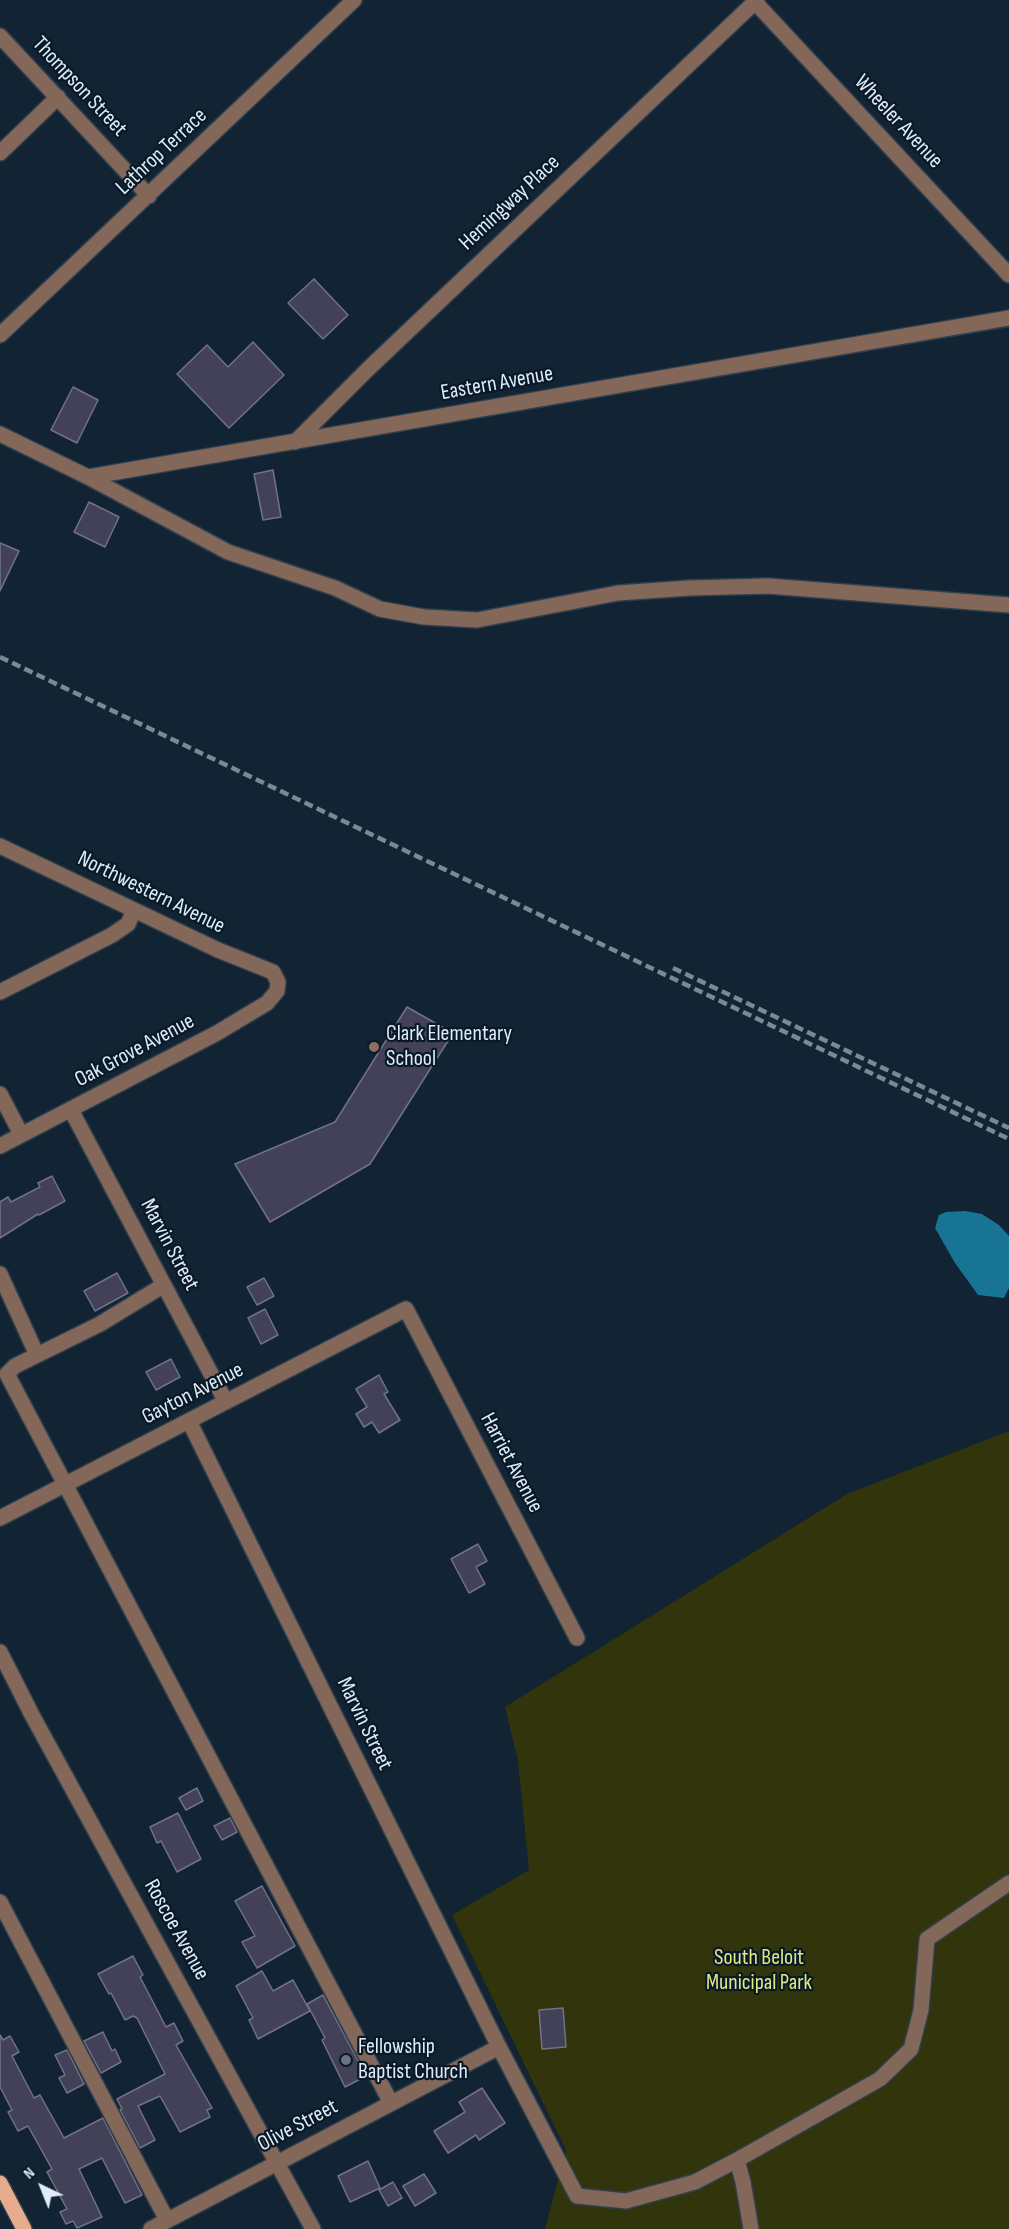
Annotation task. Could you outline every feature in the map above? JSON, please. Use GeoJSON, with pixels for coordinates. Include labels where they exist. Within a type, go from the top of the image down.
{"type":"FeatureCollection","features":[{"type":"Feature","properties":{"kind":"main road"},"geometry":{"type":"LineString","coordinates":[[0,2183],[24,2229]]}},
{"type":"Feature","properties":{"kind":"street","name":"Lathrop Terrace"},"geometry":{"type":"LineString","coordinates":[[0,335],[354,0]]}},
{"type":"Feature","properties":{"kind":"street","name":"Wheeler Avenue"},"geometry":{"type":"LineString","coordinates":[[755,1],[1009,275]]}},
{"type":"Feature","properties":{"kind":"street","name":"Hemingway Place"},"geometry":{"type":"LineString","coordinates":[[295,442],[376,361],[755,1]]}},
{"type":"Feature","properties":{"kind":"street","name":"Thompson Street"},"geometry":{"type":"LineString","coordinates":[[0,36],[149,196]]}},
{"type":"Feature","properties":{"kind":"street"},"geometry":{"type":"LineString","coordinates":[[0,153],[58,97]]}},
{"type":"Feature","properties":{"kind":"street","name":"Eastern Avenue"},"geometry":{"type":"LineString","coordinates":[[88,477],[1009,318]]}},
{"type":"Feature","properties":{"kind":"street"},"geometry":{"type":"LineString","coordinates":[[0,435],[88,477],[228,552],[335,588],[380,609],[424,617],[477,620],[618,593],[768,586],[1009,605]]}},
{"type":"Feature","properties":{"kind":"street","name":"Northwestern Avenue"},"geometry":{"type":"LineString","coordinates":[[0,846],[218,950],[273,972],[278,982]]}},
{"type":"Feature","properties":{"kind":"street"},"geometry":{"type":"LineString","coordinates":[[0,992],[112,935],[128,924],[134,910]]}},
{"type":"Feature","properties":{"kind":"street","name":"Oak Grove Avenue"},"geometry":{"type":"LineString","coordinates":[[0,1146],[217,1033],[267,1003],[277,991],[278,982]]}},
{"type":"Feature","properties":{"kind":"street"},"geometry":{"type":"LineString","coordinates":[[0,1094],[21,1134]]}},
{"type":"Feature","properties":{"kind":"street","name":"Marvin Street"},"geometry":{"type":"LineString","coordinates":[[71,1110],[226,1402]]}},
{"type":"Feature","properties":{"kind":"street"},"geometry":{"type":"LineString","coordinates":[[0,1274],[38,1355]]}},
{"type":"Feature","properties":{"kind":"street"},"geometry":{"type":"LineString","coordinates":[[164,1285],[99,1324],[15,1366],[7,1374],[391,2103]]}},
{"type":"Feature","properties":{"kind":"street","name":"Gayton Avenue"},"geometry":{"type":"LineString","coordinates":[[0,1518],[406,1309]]}},
{"type":"Feature","properties":{"kind":"street","name":"Harriet Avenue"},"geometry":{"type":"LineString","coordinates":[[406,1309],[577,1638]]}},
{"type":"Feature","properties":{"kind":"street","name":"Marvin Street"},"geometry":{"type":"LineString","coordinates":[[189,1421],[499,2047],[577,2196],[626,2201],[695,2181],[737,2160]]}},
{"type":"Feature","properties":{"kind":"street","name":"Roscoe Avenue"},"geometry":{"type":"LineString","coordinates":[[0,1652],[32,1715],[313,2229]]}},
{"type":"Feature","properties":{"kind":"street"},"geometry":{"type":"LineString","coordinates":[[751,2229],[737,2160],[880,2079],[911,2049],[921,2010],[927,1939],[1009,1883]]}},
{"type":"Feature","properties":{"kind":"street"},"geometry":{"type":"LineString","coordinates":[[0,1902],[167,2220]]}},
{"type":"Feature","properties":{"kind":"street","name":"Olive Street"},"geometry":{"type":"LineString","coordinates":[[151,2229],[499,2047]]}},
{"type":"Feature","properties":{"kind":"green space","name":"South Beloit Municipal Park"},"geometry":{"type":"Polygon","coordinates":[[[1009,1431],[1009,2229],[545,2229],[566,2150],[452,1915],[529,1870],[518,1761],[505,1707],[847,1494],[1009,1431]]]}},
{"type":"Feature","properties":{"kind":"water"},"geometry":{"type":"Polygon","coordinates":[[[965,1211],[982,1214],[999,1225],[1009,1236],[1009,1288],[1004,1298],[978,1295],[955,1263],[935,1228],[939,1215],[946,1212],[965,1211]]]}},
{"type":"Feature","properties":{"kind":"building"},"geometry":{"type":"Polygon","coordinates":[[[314,279],[348,315],[323,339],[288,303],[314,279]]]}},
{"type":"Feature","properties":{"kind":"building"},"geometry":{"type":"Polygon","coordinates":[[[253,342],[284,375],[229,428],[177,374],[207,345],[228,367],[253,342]]]}},
{"type":"Feature","properties":{"kind":"building"},"geometry":{"type":"Polygon","coordinates":[[[73,387],[98,400],[77,443],[51,430],[73,387]]]}},
{"type":"Feature","properties":{"kind":"building"},"geometry":{"type":"Polygon","coordinates":[[[273,470],[281,517],[263,520],[254,474],[273,470]]]}},
{"type":"Feature","properties":{"kind":"building"},"geometry":{"type":"Polygon","coordinates":[[[89,502],[119,517],[105,547],[74,532],[89,502]]]}},
{"type":"Feature","properties":{"kind":"building"},"geometry":{"type":"Polygon","coordinates":[[[0,543],[19,551],[0,591],[0,543]]]}},
{"type":"Feature","properties":{"kind":"building"},"geometry":{"type":"Polygon","coordinates":[[[407,1007],[453,1033],[370,1164],[270,1222],[235,1164],[335,1122],[407,1007]]]}},
{"type":"Feature","properties":{"kind":"building"},"geometry":{"type":"Polygon","coordinates":[[[52,1176],[65,1201],[38,1214],[0,1238],[0,1202],[8,1197],[11,1202],[40,1187],[38,1183],[52,1176]]]}},
{"type":"Feature","properties":{"kind":"building"},"geometry":{"type":"Polygon","coordinates":[[[117,1273],[128,1293],[95,1311],[84,1291],[117,1273]]]}},
{"type":"Feature","properties":{"kind":"building"},"geometry":{"type":"Polygon","coordinates":[[[264,1278],[274,1296],[257,1305],[247,1287],[264,1278]]]}},
{"type":"Feature","properties":{"kind":"building"},"geometry":{"type":"Polygon","coordinates":[[[265,1309],[278,1335],[261,1344],[248,1318],[265,1309]]]}},
{"type":"Feature","properties":{"kind":"building"},"geometry":{"type":"Polygon","coordinates":[[[171,1359],[180,1377],[156,1390],[146,1372],[171,1359]]]}},
{"type":"Feature","properties":{"kind":"building"},"geometry":{"type":"Polygon","coordinates":[[[379,1375],[388,1392],[384,1394],[400,1420],[379,1433],[372,1422],[364,1427],[356,1414],[367,1407],[356,1389],[379,1375]]]}},
{"type":"Feature","properties":{"kind":"building"},"geometry":{"type":"Polygon","coordinates":[[[478,1544],[487,1561],[476,1567],[485,1584],[469,1593],[451,1559],[478,1544]]]}},
{"type":"Feature","properties":{"kind":"building"},"geometry":{"type":"Polygon","coordinates":[[[197,1788],[203,1801],[186,1810],[179,1798],[197,1788]]]}},
{"type":"Feature","properties":{"kind":"building"},"geometry":{"type":"Polygon","coordinates":[[[178,1813],[201,1859],[177,1872],[161,1841],[157,1843],[150,1827],[178,1813]]]}},
{"type":"Feature","properties":{"kind":"building"},"geometry":{"type":"Polygon","coordinates":[[[230,1818],[237,1832],[222,1840],[214,1826],[230,1818]]]}},
{"type":"Feature","properties":{"kind":"building"},"geometry":{"type":"Polygon","coordinates":[[[262,1886],[295,1946],[257,1968],[242,1942],[255,1936],[235,1901],[262,1886]]]}},
{"type":"Feature","properties":{"kind":"building"},"geometry":{"type":"Polygon","coordinates":[[[133,1956],[143,1975],[140,1977],[166,2027],[174,2023],[183,2041],[176,2045],[212,2108],[207,2110],[210,2117],[180,2132],[160,2096],[138,2106],[155,2140],[140,2148],[120,2110],[122,2109],[117,2099],[165,2074],[137,2018],[133,2016],[125,2020],[98,1974],[133,1956]]]}},
{"type":"Feature","properties":{"kind":"building"},"geometry":{"type":"Polygon","coordinates":[[[262,1971],[273,1991],[293,1980],[310,2011],[258,2039],[249,2020],[253,2018],[236,1986],[262,1971]]]}},
{"type":"Feature","properties":{"kind":"building"},"geometry":{"type":"Polygon","coordinates":[[[323,1995],[366,2076],[345,2087],[322,2040],[325,2038],[307,2004],[323,1995]]]}},
{"type":"Feature","properties":{"kind":"building"},"geometry":{"type":"Polygon","coordinates":[[[563,2008],[566,2047],[542,2049],[539,2010],[563,2008]]]}},
{"type":"Feature","properties":{"kind":"building"},"geometry":{"type":"Polygon","coordinates":[[[103,2032],[112,2051],[115,2049],[121,2062],[101,2073],[84,2041],[103,2032]]]}},
{"type":"Feature","properties":{"kind":"building"},"geometry":{"type":"Polygon","coordinates":[[[0,2035],[3,2040],[10,2036],[19,2052],[12,2056],[34,2098],[40,2095],[64,2138],[103,2118],[142,2195],[125,2203],[102,2158],[79,2169],[102,2217],[77,2228],[73,2221],[66,2224],[60,2212],[67,2209],[47,2172],[52,2169],[28,2126],[18,2131],[8,2112],[12,2110],[0,2087],[0,2035]]]}},
{"type":"Feature","properties":{"kind":"building"},"geometry":{"type":"Polygon","coordinates":[[[67,2050],[84,2084],[67,2093],[59,2078],[65,2075],[55,2055],[67,2050]]]}},
{"type":"Feature","properties":{"kind":"building"},"geometry":{"type":"Polygon","coordinates":[[[482,2088],[505,2123],[479,2140],[476,2135],[448,2153],[434,2131],[465,2112],[459,2102],[482,2088]]]}},
{"type":"Feature","properties":{"kind":"building"},"geometry":{"type":"Polygon","coordinates":[[[368,2161],[380,2188],[350,2202],[338,2176],[368,2161]]]}},
{"type":"Feature","properties":{"kind":"building"},"geometry":{"type":"Polygon","coordinates":[[[424,2174],[436,2193],[415,2206],[403,2186],[424,2174]]]}},
{"type":"Feature","properties":{"kind":"building"},"geometry":{"type":"Polygon","coordinates":[[[393,2182],[402,2198],[388,2206],[379,2190],[393,2182]]]}},
{"type":"Feature","properties":{"kind":"railway"},"geometry":{"type":"LineString","coordinates":[[0,657],[1009,1139]]}},
{"type":"Feature","properties":{"kind":"railway"},"geometry":{"type":"LineString","coordinates":[[673,968],[1009,1128]]}},
{"type":"Feature","properties":{"kind":"place","name":"Clark Elementary School"},"geometry":{"type":"Point","coordinates":[374,1047]}},
{"type":"Feature","properties":{"kind":"place","name":"Fellowship Baptist Church"},"geometry":{"type":"Point","coordinates":[346,2060]}}]}
